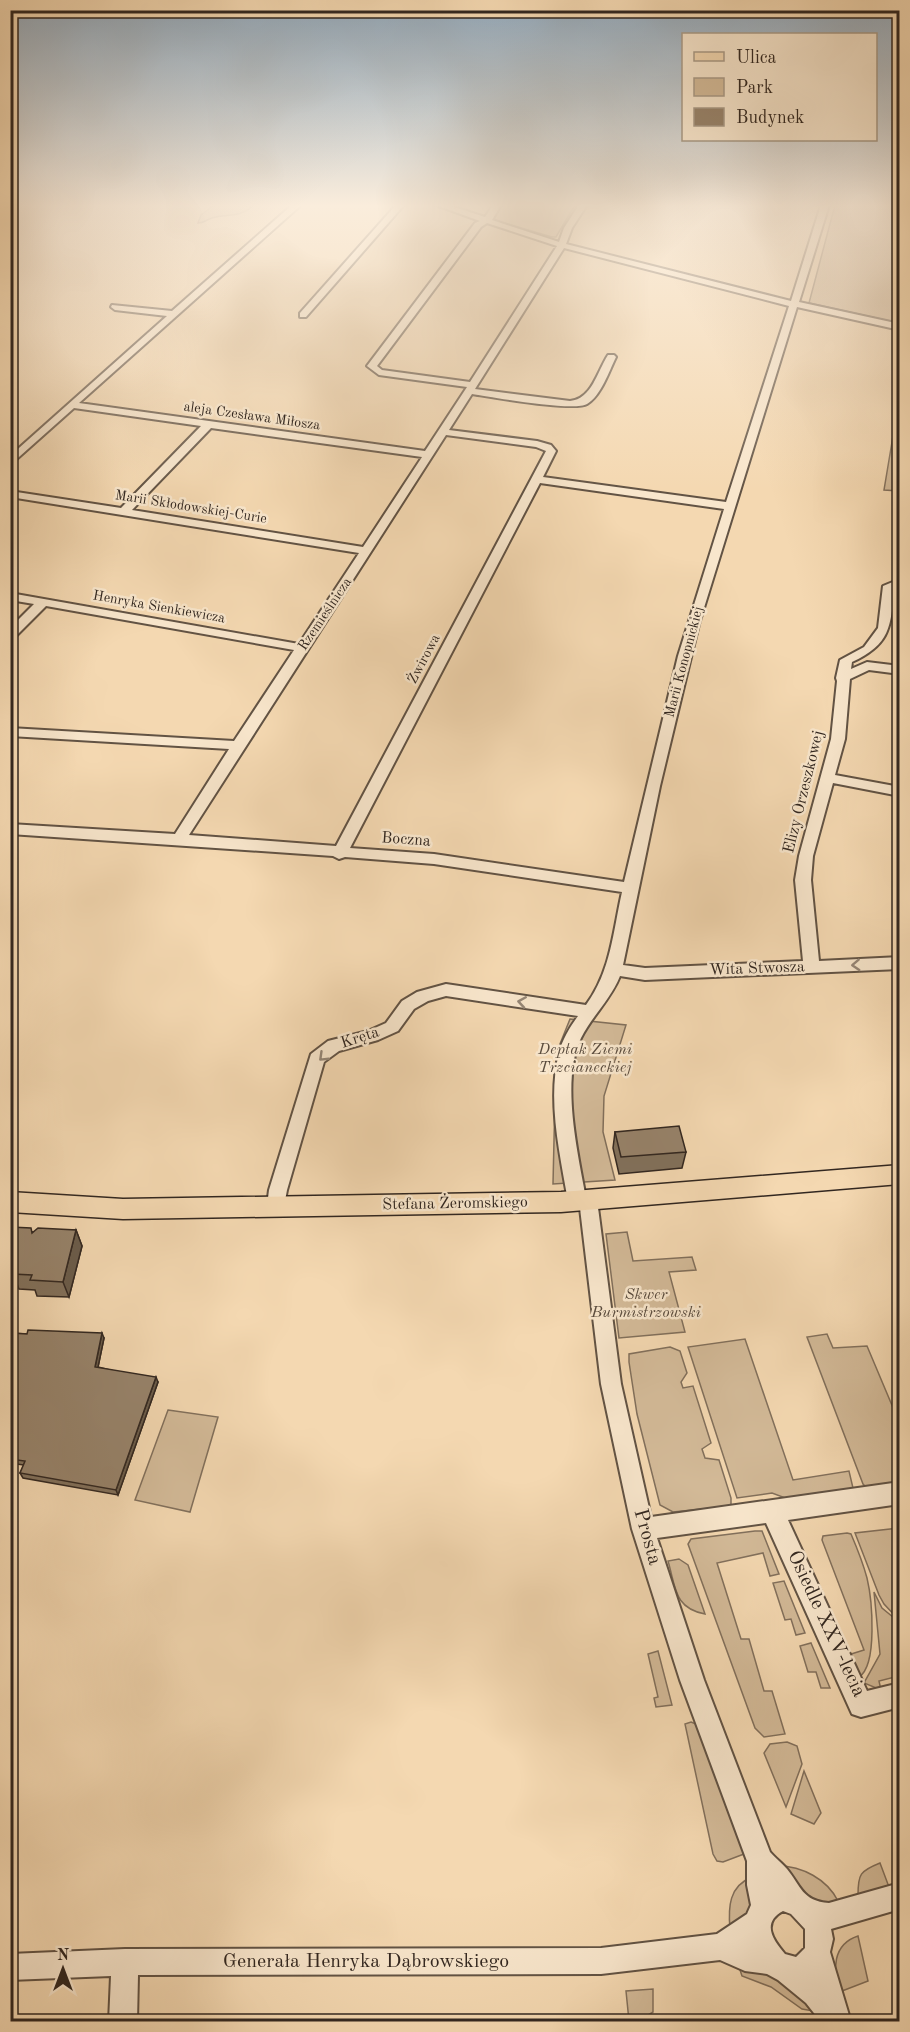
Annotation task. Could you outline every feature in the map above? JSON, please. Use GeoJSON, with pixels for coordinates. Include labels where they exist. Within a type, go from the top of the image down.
{"type":"FeatureCollection","features":[{"type":"Feature","properties":{"kind":"main road","name":"Stefana Żeromskiego"},"geometry":{"type":"LineString","coordinates":[[10,1202],[123,1209],[582,1200],[900,1174]]}},
{"type":"Feature","properties":{"kind":"street"},"geometry":{"type":"LineString","coordinates":[[10,462],[190,300]]}},
{"type":"Feature","properties":{"kind":"street"},"geometry":{"type":"LineString","coordinates":[[303,315],[316,300]]}},
{"type":"Feature","properties":{"kind":"street"},"geometry":{"type":"LineString","coordinates":[[421,300],[372,366],[379,372],[570,404],[583,403],[591,396],[611,357]]}},
{"type":"Feature","properties":{"kind":"street","name":"Rzemieślnicza"},"geometry":{"type":"LineString","coordinates":[[179,839],[238,745],[429,455],[527,300]]}},
{"type":"Feature","properties":{"kind":"street"},"geometry":{"type":"LineString","coordinates":[[777,300],[900,327]]}},
{"type":"Feature","properties":{"kind":"street","name":"Marii Konopnickiej"},"geometry":{"type":"LineString","coordinates":[[585,1011],[604,996],[614,969],[674,693],[729,506],[793,304],[796,300]]}},
{"type":"Feature","properties":{"kind":"street"},"geometry":{"type":"LineString","coordinates":[[115,307],[174,314]]}},
{"type":"Feature","properties":{"kind":"street","name":"aleja Czesława Miłosza"},"geometry":{"type":"LineString","coordinates":[[71,405],[429,455]]}},
{"type":"Feature","properties":{"kind":"street"},"geometry":{"type":"LineString","coordinates":[[124,512],[210,423]]}},
{"type":"Feature","properties":{"kind":"street","name":"Żwirowa"},"geometry":{"type":"LineString","coordinates":[[339,854],[550,452],[547,447],[537,444],[442,432]]}},
{"type":"Feature","properties":{"kind":"street"},"geometry":{"type":"LineString","coordinates":[[536,479],[729,506]]}},
{"type":"Feature","properties":{"kind":"street","name":"Marii Skłodowskiej-Curie"},"geometry":{"type":"LineString","coordinates":[[10,494],[367,551]]}},
{"type":"Feature","properties":{"kind":"street","name":"Elizy Orzeszkowej"},"geometry":{"type":"LineString","coordinates":[[812,967],[803,880],[810,838],[838,739],[842,678],[846,660],[868,650],[884,628],[889,586],[900,582]]}},
{"type":"Feature","properties":{"kind":"street","name":"Henryka Sienkiewicza"},"geometry":{"type":"LineString","coordinates":[[10,596],[303,648]]}},
{"type":"Feature","properties":{"kind":"street"},"geometry":{"type":"LineString","coordinates":[[10,635],[42,602]]}},
{"type":"Feature","properties":{"kind":"street"},"geometry":{"type":"LineString","coordinates":[[867,666],[868,650]]}},
{"type":"Feature","properties":{"kind":"street"},"geometry":{"type":"LineString","coordinates":[[842,678],[867,666],[900,670]]}},
{"type":"Feature","properties":{"kind":"street"},"geometry":{"type":"LineString","coordinates":[[10,732],[238,745]]}},
{"type":"Feature","properties":{"kind":"street"},"geometry":{"type":"LineString","coordinates":[[828,778],[900,792]]}},
{"type":"Feature","properties":{"kind":"street"},"geometry":{"type":"LineString","coordinates":[[10,829],[179,839]]}},
{"type":"Feature","properties":{"kind":"street","name":"Boczna"},"geometry":{"type":"LineString","coordinates":[[179,839],[339,854],[434,860],[630,888]]}},
{"type":"Feature","properties":{"kind":"street","name":"Wita Stwosza"},"geometry":{"type":"LineString","coordinates":[[614,969],[645,974],[900,963]]}},
{"type":"Feature","properties":{"kind":"street","name":"Kręta"},"geometry":{"type":"LineString","coordinates":[[276,1206],[278,1190],[317,1059],[334,1046],[372,1036],[392,1027],[408,1005],[423,996],[446,990],[585,1011]]}},
{"type":"Feature","properties":{"kind":"street","name":"Prosta"},"geometry":{"type":"LineString","coordinates":[[585,1011],[569,1046],[565,1064],[566,1122],[582,1200],[611,1384],[643,1529],[692,1680],[760,1861],[762,1914]]}},
{"type":"Feature","properties":{"kind":"street"},"geometry":{"type":"LineString","coordinates":[[643,1529],[900,1493]]}},
{"type":"Feature","properties":{"kind":"street","name":"Osiedle XXV-lecia"},"geometry":{"type":"LineString","coordinates":[[772,1510],[861,1705],[900,1695]]}},
{"type":"Feature","properties":{"kind":"street","name":"Prosta"},"geometry":{"type":"LineString","coordinates":[[760,1861],[779,1880],[790,1899]]}},
{"type":"Feature","properties":{"kind":"street"},"geometry":{"type":"LineString","coordinates":[[811,1915],[829,1916],[900,1896]]}},
{"type":"Feature","properties":{"kind":"street"},"geometry":{"type":"LineString","coordinates":[[780,1966],[806,1968],[819,1947],[818,1927],[811,1915],[799,1902],[790,1899],[773,1900],[762,1914],[759,1941],[780,1966],[806,1983],[835,2018]]}},
{"type":"Feature","properties":{"kind":"street","name":"Generała Henryka Dąbrowskiego"},"geometry":{"type":"LineString","coordinates":[[722,1947],[762,1914]]}},
{"type":"Feature","properties":{"kind":"street","name":"Generała Henryka Dąbrowskiego"},"geometry":{"type":"LineString","coordinates":[[10,1967],[124,1962],[601,1961],[722,1947],[745,1958],[780,1966]]}},
{"type":"Feature","properties":{"kind":"street"},"geometry":{"type":"LineString","coordinates":[[817,1952],[835,2018]]}},
{"type":"Feature","properties":{"kind":"street"},"geometry":{"type":"LineString","coordinates":[[123,2022],[124,1962]]}},
{"type":"Feature","properties":{"kind":"green space"},"geometry":{"type":"Polygon","coordinates":[[[810,300],[899,300],[899,323],[809,303],[810,300]]]}},
{"type":"Feature","properties":{"kind":"green space"},"geometry":{"type":"Polygon","coordinates":[[[899,400],[899,491],[884,490],[899,400]]]}},
{"type":"Feature","properties":{"kind":"green space","name":"Deptak Ziemi Trzcianeckiej"},"geometry":{"type":"Polygon","coordinates":[[[570,1019],[626,1025],[604,1096],[603,1132],[615,1180],[553,1184],[556,1054],[570,1019]]]}},
{"type":"Feature","properties":{"kind":"green space","name":"Skwer Burmistrzowski"},"geometry":{"type":"Polygon","coordinates":[[[627,1232],[633,1261],[692,1257],[696,1270],[669,1272],[685,1332],[619,1338],[606,1234],[627,1232]]]}},
{"type":"Feature","properties":{"kind":"green space"},"geometry":{"type":"Polygon","coordinates":[[[827,1334],[833,1348],[867,1346],[899,1422],[899,1486],[867,1488],[863,1484],[807,1337],[827,1334]]]}},
{"type":"Feature","properties":{"kind":"green space"},"geometry":{"type":"Polygon","coordinates":[[[745,1339],[793,1480],[849,1471],[853,1488],[851,1491],[788,1499],[772,1493],[737,1498],[688,1347],[745,1339]]]}},
{"type":"Feature","properties":{"kind":"green space"},"geometry":{"type":"Polygon","coordinates":[[[670,1347],[680,1351],[687,1373],[681,1382],[683,1388],[693,1386],[711,1443],[702,1449],[705,1458],[719,1460],[731,1498],[731,1506],[673,1512],[660,1505],[637,1414],[629,1354],[670,1347]]]}},
{"type":"Feature","properties":{"kind":"green space"},"geometry":{"type":"Polygon","coordinates":[[[168,1410],[218,1417],[190,1512],[135,1500],[168,1410]]]}},
{"type":"Feature","properties":{"kind":"green space"},"geometry":{"type":"Polygon","coordinates":[[[900,1528],[899,1620],[879,1595],[855,1533],[900,1528]]]}},
{"type":"Feature","properties":{"kind":"green space"},"geometry":{"type":"Polygon","coordinates":[[[762,1531],[779,1574],[770,1576],[763,1553],[717,1563],[741,1639],[749,1639],[764,1691],[772,1691],[785,1734],[764,1737],[755,1728],[688,1544],[691,1539],[762,1531]]]}},
{"type":"Feature","properties":{"kind":"green space"},"geometry":{"type":"Polygon","coordinates":[[[851,1534],[862,1561],[871,1601],[872,1631],[869,1659],[865,1670],[859,1677],[848,1655],[864,1650],[822,1540],[823,1536],[851,1534]]]}},
{"type":"Feature","properties":{"kind":"green space"},"geometry":{"type":"Polygon","coordinates":[[[679,1559],[688,1565],[705,1614],[687,1607],[678,1595],[668,1561],[679,1559]]]}},
{"type":"Feature","properties":{"kind":"green space"},"geometry":{"type":"Polygon","coordinates":[[[784,1581],[805,1633],[796,1635],[791,1619],[785,1620],[773,1583],[784,1581]]]}},
{"type":"Feature","properties":{"kind":"green space"},"geometry":{"type":"Polygon","coordinates":[[[874,1592],[882,1608],[899,1622],[899,1676],[879,1681],[881,1690],[864,1683],[880,1654],[874,1592]]]}},
{"type":"Feature","properties":{"kind":"green space"},"geometry":{"type":"Polygon","coordinates":[[[811,1643],[830,1688],[821,1688],[816,1672],[808,1672],[800,1646],[811,1643]]]}},
{"type":"Feature","properties":{"kind":"green space"},"geometry":{"type":"Polygon","coordinates":[[[658,1651],[672,1705],[656,1707],[654,1698],[658,1697],[648,1654],[658,1651]]]}},
{"type":"Feature","properties":{"kind":"green space"},"geometry":{"type":"Polygon","coordinates":[[[691,1722],[696,1724],[744,1854],[723,1862],[717,1861],[713,1854],[685,1724],[691,1722]]]}},
{"type":"Feature","properties":{"kind":"green space"},"geometry":{"type":"Polygon","coordinates":[[[787,1742],[797,1746],[802,1764],[786,1807],[764,1753],[770,1744],[787,1742]]]}},
{"type":"Feature","properties":{"kind":"green space"},"geometry":{"type":"Polygon","coordinates":[[[804,1771],[821,1813],[814,1824],[791,1814],[804,1771]]]}},
{"type":"Feature","properties":{"kind":"green space"},"geometry":{"type":"Polygon","coordinates":[[[880,1863],[889,1887],[858,1895],[860,1878],[864,1871],[880,1863]]]}},
{"type":"Feature","properties":{"kind":"green space"},"geometry":{"type":"Polygon","coordinates":[[[778,1866],[796,1868],[813,1875],[827,1886],[838,1901],[828,1903],[811,1899],[797,1888],[778,1866]]]}},
{"type":"Feature","properties":{"kind":"green space"},"geometry":{"type":"Polygon","coordinates":[[[752,1877],[754,1888],[750,1914],[730,1929],[729,1913],[734,1892],[744,1881],[752,1877]]]}},
{"type":"Feature","properties":{"kind":"green space"},"geometry":{"type":"Polygon","coordinates":[[[858,1936],[868,1981],[842,1991],[836,1975],[839,1952],[843,1945],[858,1936]]]}},
{"type":"Feature","properties":{"kind":"green space"},"geometry":{"type":"Polygon","coordinates":[[[754,1969],[784,1977],[813,2011],[802,2009],[771,1987],[742,1976],[740,1970],[754,1969]]]}},
{"type":"Feature","properties":{"kind":"green space"},"geometry":{"type":"Polygon","coordinates":[[[653,1989],[653,2012],[645,2017],[646,2021],[629,2021],[626,1991],[653,1989]]]}},
{"type":"Feature","properties":{"kind":"building"},"geometry":{"type":"Polygon","coordinates":[[[679,1126],[686,1152],[621,1157],[615,1132],[679,1126]]]}},
{"type":"Feature","properties":{"kind":"building"},"geometry":{"type":"Polygon","coordinates":[[[10,1227],[31,1228],[32,1233],[38,1228],[76,1230],[63,1282],[30,1280],[32,1275],[12,1274],[17,1263],[10,1263],[10,1227]]]}},
{"type":"Feature","properties":{"kind":"building"},"geometry":{"type":"Polygon","coordinates":[[[28,1330],[102,1333],[95,1367],[156,1377],[116,1490],[20,1473],[25,1461],[10,1459],[10,1333],[27,1334],[28,1330]]]}}]}
